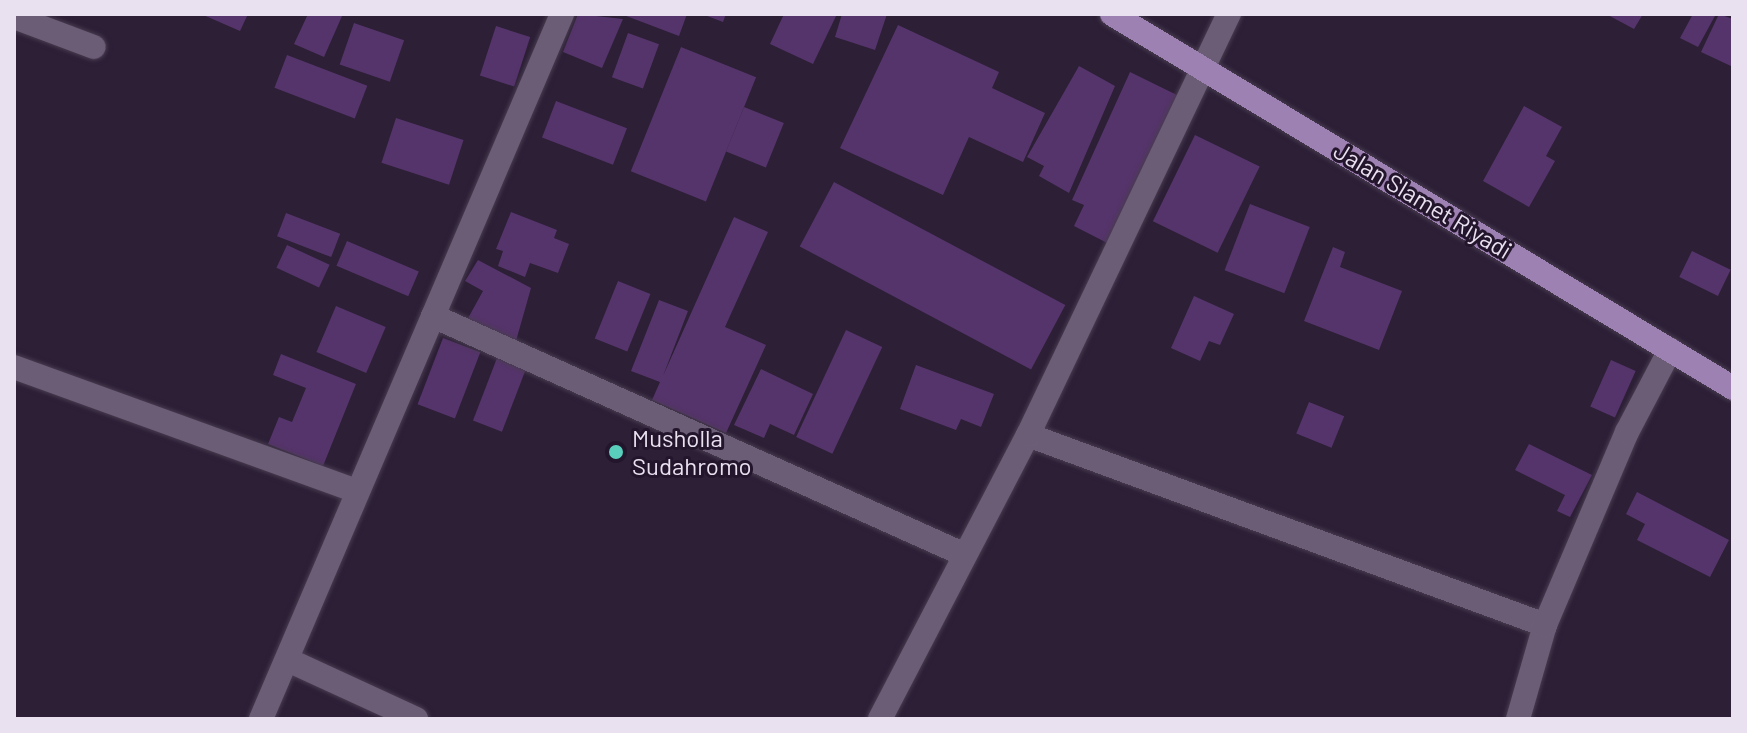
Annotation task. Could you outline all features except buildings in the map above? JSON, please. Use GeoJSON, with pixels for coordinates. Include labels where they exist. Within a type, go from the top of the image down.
{"type":"FeatureCollection","features":[{"type":"Feature","properties":{"kind":"main road","name":"Jalan Slamet Riyadi"},"geometry":{"type":"LineString","coordinates":[[1112,14],[1733,388]]}},
{"type":"Feature","properties":{"kind":"street"},"geometry":{"type":"LineString","coordinates":[[261,719],[562,14]]}},
{"type":"Feature","properties":{"kind":"street"},"geometry":{"type":"LineString","coordinates":[[880,719],[1028,435],[1229,14]]}},
{"type":"Feature","properties":{"kind":"street"},"geometry":{"type":"LineString","coordinates":[[14,17],[94,47]]}},
{"type":"Feature","properties":{"kind":"street"},"geometry":{"type":"LineString","coordinates":[[433,316],[965,555]]}},
{"type":"Feature","properties":{"kind":"street"},"geometry":{"type":"LineString","coordinates":[[1518,719],[1545,625],[1627,432],[1670,350]]}},
{"type":"Feature","properties":{"kind":"street"},"geometry":{"type":"LineString","coordinates":[[14,367],[356,491]]}},
{"type":"Feature","properties":{"kind":"street"},"geometry":{"type":"LineString","coordinates":[[1028,435],[1545,625]]}},
{"type":"Feature","properties":{"kind":"street"},"geometry":{"type":"LineString","coordinates":[[288,660],[416,719]]}},
{"type":"Feature","properties":{"kind":"place","name":"Musholla Sudahromo"},"geometry":{"type":"Point","coordinates":[616,452]}}]}
